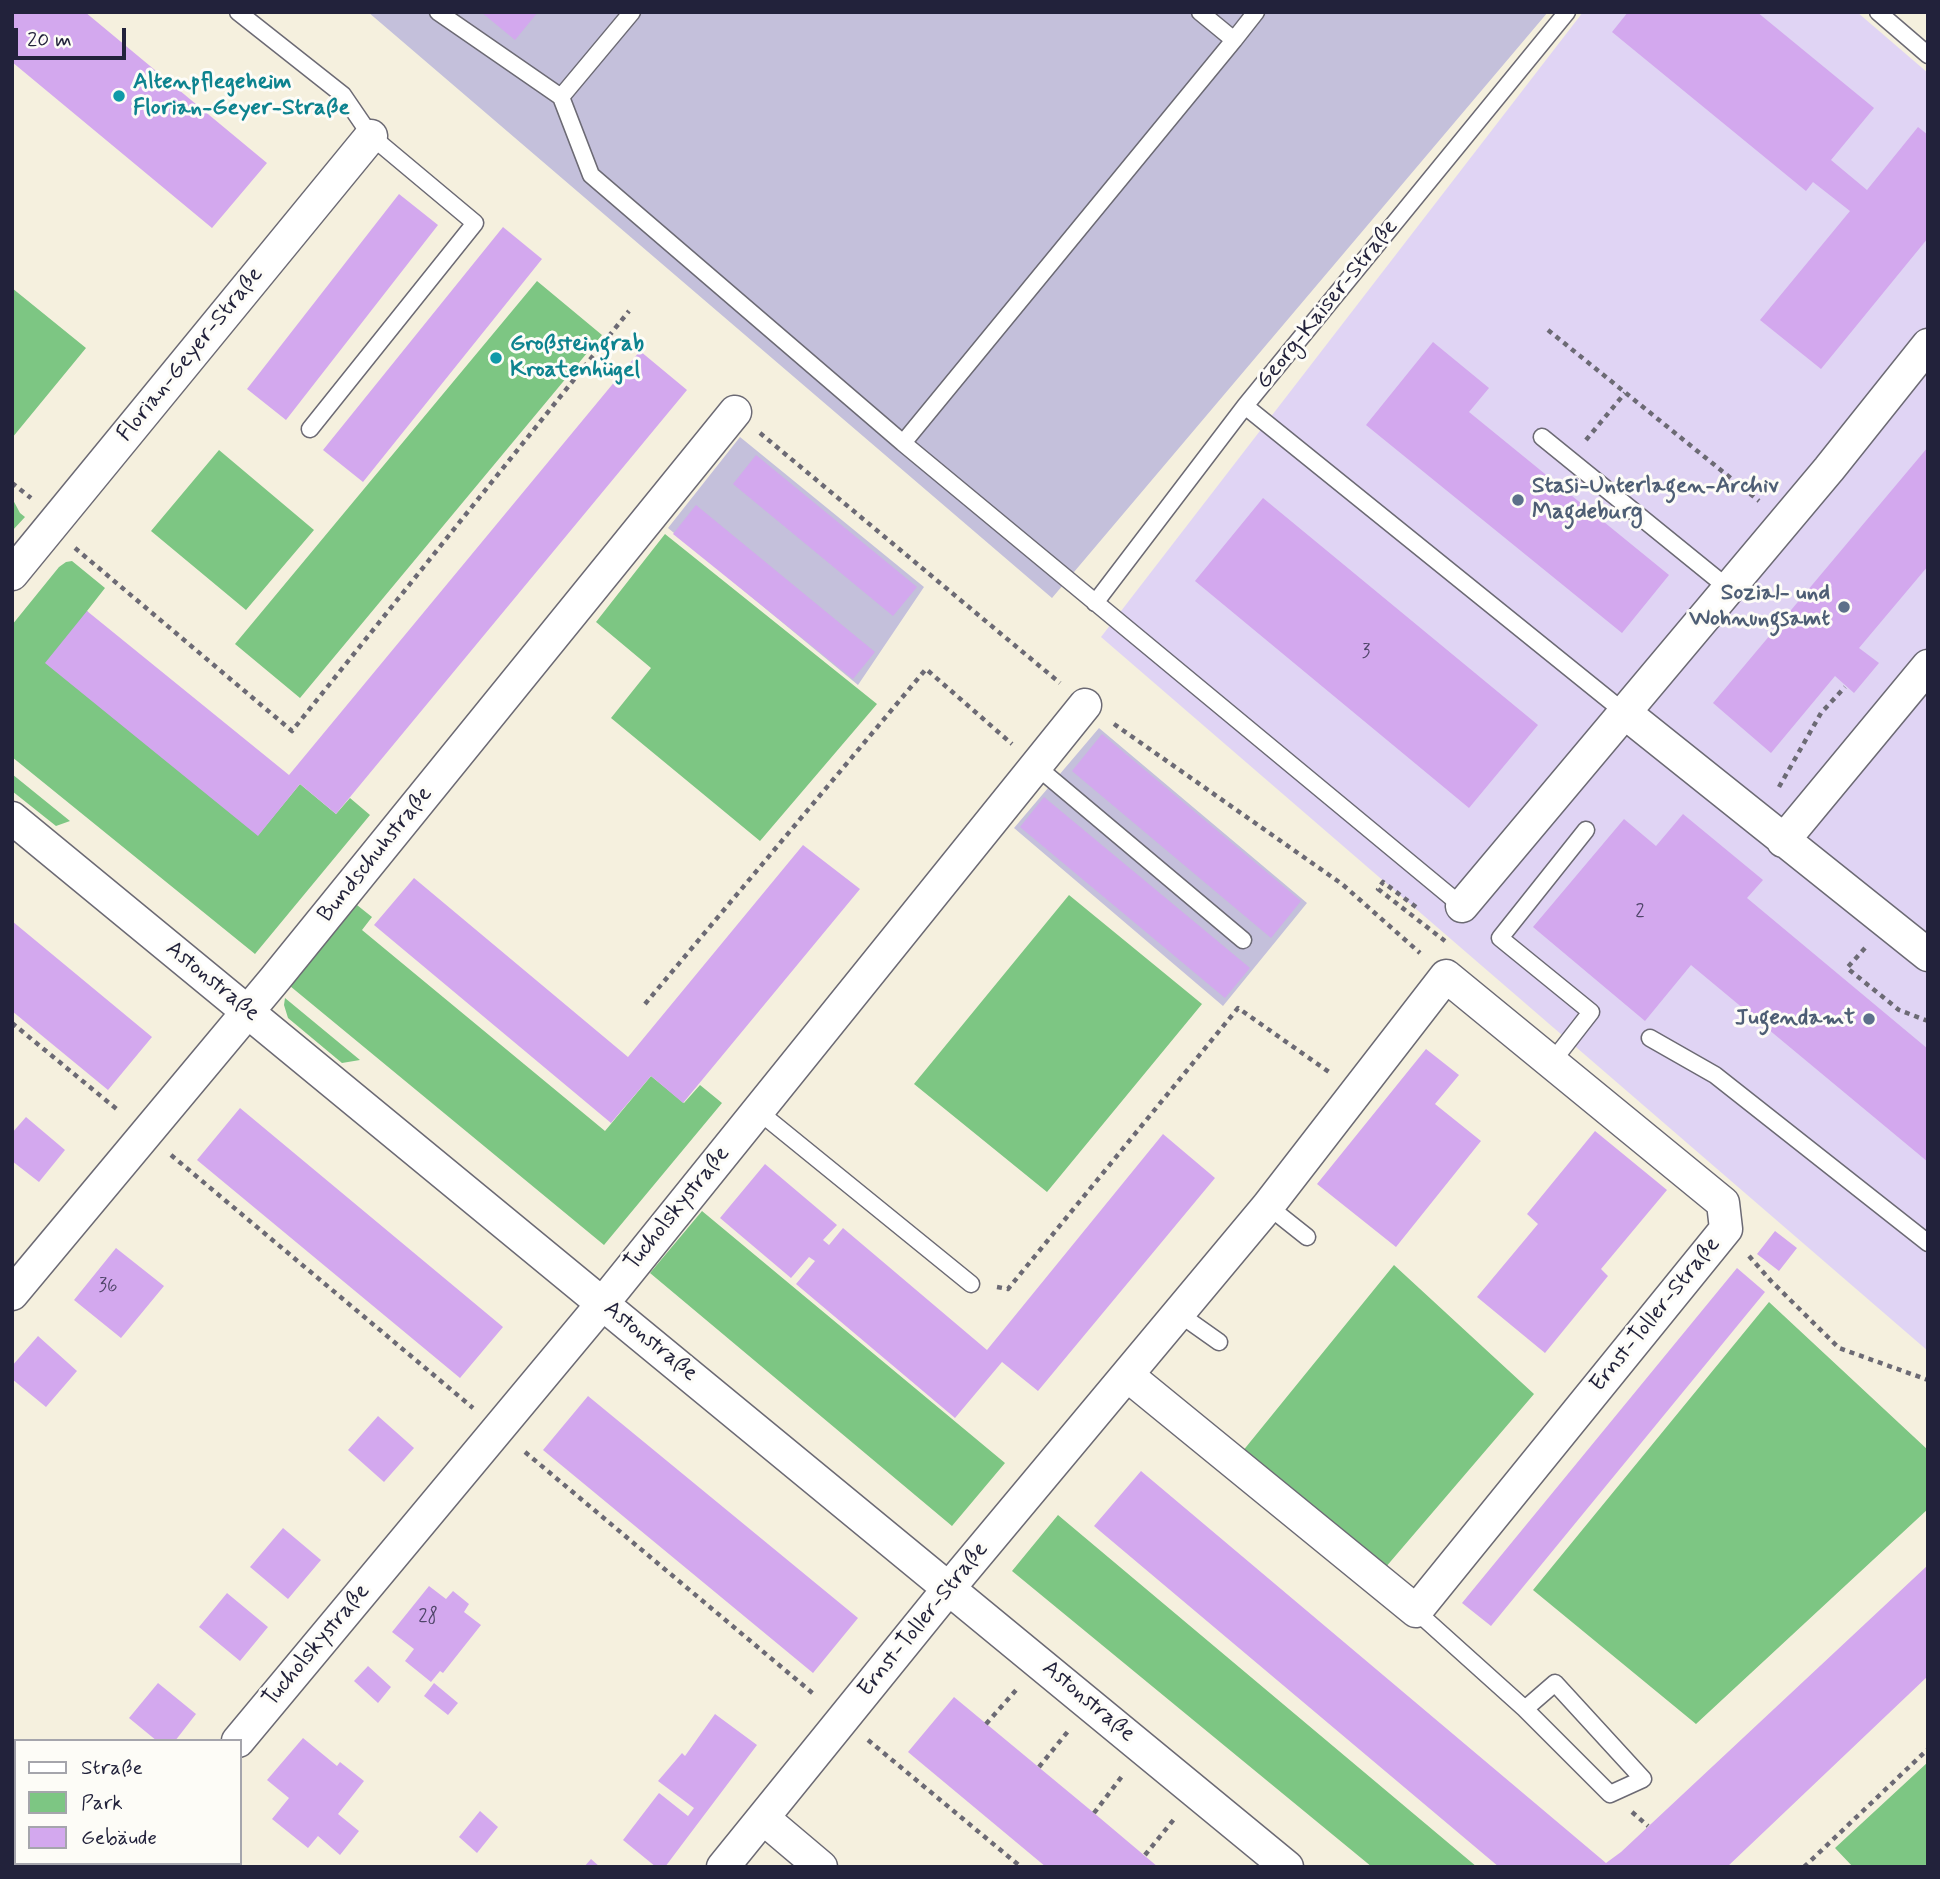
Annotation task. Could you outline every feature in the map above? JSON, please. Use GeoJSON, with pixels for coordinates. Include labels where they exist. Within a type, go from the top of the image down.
{"type":"FeatureCollection","features":[{"type":"Feature","properties":{"kind":"street","name":"Florian-Geyer-Straße"},"geometry":{"type":"LineString","coordinates":[[12,574],[371,136]]}},
{"type":"Feature","properties":{"kind":"street"},"geometry":{"type":"LineString","coordinates":[[1462,906],[1784,522],[1928,345]]}},
{"type":"Feature","properties":{"kind":"street","name":"Bundschuhstraße"},"geometry":{"type":"LineString","coordinates":[[12,1294],[248,1012],[735,412]]}},
{"type":"Feature","properties":{"kind":"street"},"geometry":{"type":"LineString","coordinates":[[1783,841],[1928,666]]}},
{"type":"Feature","properties":{"kind":"street","name":"Tucholskystraße"},"geometry":{"type":"LineString","coordinates":[[240,1739],[603,1303],[1085,705]]}},
{"type":"Feature","properties":{"kind":"street"},"geometry":{"type":"LineString","coordinates":[[1624,712],[1928,955]]}},
{"type":"Feature","properties":{"kind":"street","name":"Astonstraße"},"geometry":{"type":"LineString","coordinates":[[12,818],[1287,1867]]}},
{"type":"Feature","properties":{"kind":"street","name":"Ernst-Toller-Straße"},"geometry":{"type":"LineString","coordinates":[[723,1867],[949,1588],[1268,1206],[1446,976],[1723,1203],[1726,1229],[1416,1611]]}},
{"type":"Feature","properties":{"kind":"street"},"geometry":{"type":"LineString","coordinates":[[1127,1375],[1416,1611]]}},
{"type":"Feature","properties":{"kind":"street"},"geometry":{"type":"LineString","coordinates":[[763,1818],[821,1867]]}},
{"type":"Feature","properties":{"kind":"lane"},"geometry":{"type":"LineString","coordinates":[[238,12],[343,95],[371,136],[475,223],[310,429]]}},
{"type":"Feature","properties":{"kind":"lane"},"geometry":{"type":"LineString","coordinates":[[438,12],[561,97],[591,175],[903,443],[1462,906]]}},
{"type":"Feature","properties":{"kind":"lane"},"geometry":{"type":"LineString","coordinates":[[561,97],[632,12]]}},
{"type":"Feature","properties":{"kind":"lane"},"geometry":{"type":"LineString","coordinates":[[1200,12],[1234,40]]}},
{"type":"Feature","properties":{"kind":"lane"},"geometry":{"type":"LineString","coordinates":[[903,443],[1256,12]]}},
{"type":"Feature","properties":{"kind":"lane","name":"Georg-Kaiser-Straße"},"geometry":{"type":"LineString","coordinates":[[1095,603],[1245,406],[1567,12]]}},
{"type":"Feature","properties":{"kind":"lane"},"geometry":{"type":"LineString","coordinates":[[1878,12],[1928,55]]}},
{"type":"Feature","properties":{"kind":"lane"},"geometry":{"type":"LineString","coordinates":[[1245,406],[1624,712]]}},
{"type":"Feature","properties":{"kind":"lane"},"geometry":{"type":"LineString","coordinates":[[1542,437],[1728,588]]}},
{"type":"Feature","properties":{"kind":"lane"},"geometry":{"type":"LineString","coordinates":[[1036,766],[1243,940]]}},
{"type":"Feature","properties":{"kind":"lane"},"geometry":{"type":"LineString","coordinates":[[1552,1062],[1591,1012],[1500,938],[1586,830]]}},
{"type":"Feature","properties":{"kind":"lane"},"geometry":{"type":"LineString","coordinates":[[1650,1038],[1715,1075],[1928,1243]]}},
{"type":"Feature","properties":{"kind":"lane"},"geometry":{"type":"LineString","coordinates":[[758,1111],[971,1284]]}},
{"type":"Feature","properties":{"kind":"lane"},"geometry":{"type":"LineString","coordinates":[[1268,1206],[1307,1237]]}},
{"type":"Feature","properties":{"kind":"lane"},"geometry":{"type":"LineString","coordinates":[[1178,1313],[1219,1342]]}},
{"type":"Feature","properties":{"kind":"lane"},"geometry":{"type":"LineString","coordinates":[[1416,1611],[1525,1709],[1610,1794],[1643,1779],[1555,1683],[1525,1709]]}},
{"type":"Feature","properties":{"kind":"path"},"geometry":{"type":"LineString","coordinates":[[50,527],[292,731],[629,311]]}},
{"type":"Feature","properties":{"kind":"path"},"geometry":{"type":"LineString","coordinates":[[1548,330],[1784,522]]}},
{"type":"Feature","properties":{"kind":"path"},"geometry":{"type":"LineString","coordinates":[[1582,445],[1625,393]]}},
{"type":"Feature","properties":{"kind":"path"},"geometry":{"type":"LineString","coordinates":[[645,1003],[926,669],[1036,766]]}},
{"type":"Feature","properties":{"kind":"path"},"geometry":{"type":"LineString","coordinates":[[1424,913],[1384,882],[1378,889],[1446,942]]}},
{"type":"Feature","properties":{"kind":"path"},"geometry":{"type":"LineString","coordinates":[[1847,968],[1899,1010],[1928,1021]]}},
{"type":"Feature","properties":{"kind":"path"},"geometry":{"type":"LineString","coordinates":[[971,1284],[1008,1289],[1238,1009],[1356,1091]]}},
{"type":"Feature","properties":{"kind":"path"},"geometry":{"type":"LineString","coordinates":[[12,1023],[103,1098]]}},
{"type":"Feature","properties":{"kind":"path"},"geometry":{"type":"LineString","coordinates":[[186,1168],[450,1389]]}},
{"type":"Feature","properties":{"kind":"path"},"geometry":{"type":"LineString","coordinates":[[1771,1281],[1839,1348],[1928,1380]]}},
{"type":"Feature","properties":{"kind":"path"},"geometry":{"type":"LineString","coordinates":[[534,1459],[802,1685]]}},
{"type":"Feature","properties":{"kind":"path"},"geometry":{"type":"LineString","coordinates":[[986,1724],[1020,1685]]}},
{"type":"Feature","properties":{"kind":"path"},"geometry":{"type":"LineString","coordinates":[[1039,1767],[1072,1727]]}},
{"type":"Feature","properties":{"kind":"path"},"geometry":{"type":"LineString","coordinates":[[1804,1867],[1928,1749]]}},
{"type":"Feature","properties":{"kind":"path"},"geometry":{"type":"LineString","coordinates":[[898,1765],[1021,1867]]}},
{"type":"Feature","properties":{"kind":"path"},"geometry":{"type":"LineString","coordinates":[[1094,1812],[1124,1773]]}},
{"type":"Feature","properties":{"kind":"path"},"geometry":{"type":"LineString","coordinates":[[1145,1856],[1178,1816]]}},
{"type":"Feature","properties":{"kind":"shaded area"},"geometry":{"type":"Polygon","coordinates":[[[368,12],[1548,12],[1052,598],[368,12]]]}},
{"type":"Feature","properties":{"kind":"shaded area"},"geometry":{"type":"Polygon","coordinates":[[[1583,12],[1857,12],[1928,73],[1928,1351],[1101,637],[1583,12]]]}},
{"type":"Feature","properties":{"kind":"shaded area"},"geometry":{"type":"Polygon","coordinates":[[[740,437],[924,587],[858,685],[668,528],[740,437]]]}},
{"type":"Feature","properties":{"kind":"shaded area"},"geometry":{"type":"Polygon","coordinates":[[[1099,728],[1307,903],[1223,1006],[1014,828],[1099,728]]]}},
{"type":"Feature","properties":{"kind":"green space"},"geometry":{"type":"Polygon","coordinates":[[[537,281],[602,335],[300,698],[235,644],[537,281]]]}},
{"type":"Feature","properties":{"kind":"green space"},"geometry":{"type":"Polygon","coordinates":[[[12,288],[86,348],[12,438],[12,288]]]}},
{"type":"Feature","properties":{"kind":"green space"},"geometry":{"type":"Polygon","coordinates":[[[219,450],[314,530],[246,610],[151,531],[219,450]]]}},
{"type":"Feature","properties":{"kind":"green space"},"geometry":{"type":"Polygon","coordinates":[[[12,498],[25,517],[12,531],[12,498]]]}},
{"type":"Feature","properties":{"kind":"green space"},"geometry":{"type":"Polygon","coordinates":[[[665,534],[877,704],[760,841],[611,718],[651,668],[596,622],[665,534]]]}},
{"type":"Feature","properties":{"kind":"green space"},"geometry":{"type":"Polygon","coordinates":[[[72,561],[105,588],[87,611],[258,835],[300,784],[336,814],[350,798],[370,815],[255,954],[12,757],[12,625],[59,567],[72,561]]]}},
{"type":"Feature","properties":{"kind":"green space"},"geometry":{"type":"Polygon","coordinates":[[[12,774],[70,821],[56,826],[12,791],[12,774]]]}},
{"type":"Feature","properties":{"kind":"green space"},"geometry":{"type":"Polygon","coordinates":[[[1069,895],[1202,1004],[1047,1192],[914,1084],[1069,895]]]}},
{"type":"Feature","properties":{"kind":"green space"},"geometry":{"type":"Polygon","coordinates":[[[357,905],[372,917],[362,930],[605,1131],[651,1076],[684,1103],[700,1085],[722,1103],[604,1245],[290,986],[357,905]]]}},
{"type":"Feature","properties":{"kind":"green space"},"geometry":{"type":"Polygon","coordinates":[[[285,998],[360,1060],[342,1063],[288,1018],[285,998]]]}},
{"type":"Feature","properties":{"kind":"green space"},"geometry":{"type":"Polygon","coordinates":[[[702,1211],[1005,1463],[952,1526],[650,1273],[702,1211]]]}},
{"type":"Feature","properties":{"kind":"green space"},"geometry":{"type":"Polygon","coordinates":[[[1394,1265],[1534,1394],[1385,1568],[1242,1452],[1394,1265]]]}},
{"type":"Feature","properties":{"kind":"green space"},"geometry":{"type":"Polygon","coordinates":[[[1769,1302],[1928,1450],[1928,1509],[1696,1724],[1533,1590],[1769,1302]]]}},
{"type":"Feature","properties":{"kind":"green space"},"geometry":{"type":"Polygon","coordinates":[[[1058,1515],[1477,1867],[1372,1867],[1012,1571],[1058,1515]]]}},
{"type":"Feature","properties":{"kind":"green space"},"geometry":{"type":"Polygon","coordinates":[[[1928,1762],[1928,1867],[1853,1867],[1835,1848],[1928,1762]]]}},
{"type":"Feature","properties":{"kind":"building","name":"Altenpflegeheim Florian-Geyer-Straße"},"geometry":{"type":"Polygon","coordinates":[[[12,12],[85,12],[267,163],[212,228],[12,62],[12,12]]]}},
{"type":"Feature","properties":{"kind":"building"},"geometry":{"type":"Polygon","coordinates":[[[481,12],[538,12],[515,40],[481,12]]]}},
{"type":"Feature","properties":{"kind":"building"},"geometry":{"type":"Polygon","coordinates":[[[1628,12],[1757,12],[1874,108],[1831,160],[1867,190],[1918,127],[1928,135],[1928,238],[1821,369],[1760,320],[1850,211],[1813,182],[1806,191],[1612,32],[1628,12]]]}},
{"type":"Feature","properties":{"kind":"building"},"geometry":{"type":"Polygon","coordinates":[[[399,194],[438,225],[286,420],[247,389],[399,194]]]}},
{"type":"Feature","properties":{"kind":"building"},"geometry":{"type":"Polygon","coordinates":[[[503,227],[542,259],[363,482],[323,450],[503,227]]]}},
{"type":"Feature","properties":{"kind":"building","name":"Stasi-Unterlagen-Archiv Magdeburg"},"geometry":{"type":"Polygon","coordinates":[[[1433,342],[1489,388],[1469,412],[1669,575],[1622,633],[1366,425],[1433,342]]]}},
{"type":"Feature","properties":{"kind":"building"},"geometry":{"type":"Polygon","coordinates":[[[640,351],[687,390],[336,814],[300,784],[258,836],[45,663],[87,611],[289,775],[640,351]]]}},
{"type":"Feature","properties":{"kind":"building","name":"Sozial- und Wohnungsamt"},"geometry":{"type":"Polygon","coordinates":[[[1928,447],[1928,566],[1859,648],[1879,663],[1854,693],[1835,676],[1771,753],[1713,703],[1928,447]]]}},
{"type":"Feature","properties":{"kind":"building"},"geometry":{"type":"Polygon","coordinates":[[[756,455],[917,587],[893,616],[733,484],[756,455]]]}},
{"type":"Feature","properties":{"kind":"building"},"geometry":{"type":"Polygon","coordinates":[[[1263,498],[1538,725],[1469,808],[1195,581],[1263,498]]]}},
{"type":"Feature","properties":{"kind":"building"},"geometry":{"type":"Polygon","coordinates":[[[696,505],[875,652],[853,679],[673,534],[696,505]]]}},
{"type":"Feature","properties":{"kind":"building"},"geometry":{"type":"Polygon","coordinates":[[[1102,734],[1301,901],[1271,938],[1072,771],[1102,734]]]}},
{"type":"Feature","properties":{"kind":"building"},"geometry":{"type":"Polygon","coordinates":[[[1044,797],[1250,968],[1225,998],[1020,827],[1044,797]]]}},
{"type":"Feature","properties":{"kind":"building"},"geometry":{"type":"Polygon","coordinates":[[[1683,814],[1763,880],[1747,898],[1928,1049],[1928,1162],[1691,965],[1645,1021],[1533,927],[1624,819],[1656,846],[1683,814]]]}},
{"type":"Feature","properties":{"kind":"building"},"geometry":{"type":"Polygon","coordinates":[[[803,845],[860,889],[683,1103],[651,1076],[611,1123],[374,925],[414,878],[628,1057],[803,845]]]}},
{"type":"Feature","properties":{"kind":"building"},"geometry":{"type":"Polygon","coordinates":[[[12,921],[152,1037],[108,1090],[12,1011],[12,921]]]}},
{"type":"Feature","properties":{"kind":"building"},"geometry":{"type":"Polygon","coordinates":[[[1426,1049],[1459,1075],[1435,1104],[1481,1141],[1396,1247],[1317,1184],[1426,1049]]]}},
{"type":"Feature","properties":{"kind":"building"},"geometry":{"type":"Polygon","coordinates":[[[240,1108],[503,1327],[460,1378],[197,1160],[240,1108]]]}},
{"type":"Feature","properties":{"kind":"building"},"geometry":{"type":"Polygon","coordinates":[[[26,1117],[65,1150],[39,1182],[12,1161],[12,1133],[26,1117]]]}},
{"type":"Feature","properties":{"kind":"building"},"geometry":{"type":"Polygon","coordinates":[[[1595,1131],[1667,1190],[1601,1269],[1608,1276],[1545,1353],[1477,1297],[1538,1224],[1527,1214],[1595,1131]]]}},
{"type":"Feature","properties":{"kind":"building"},"geometry":{"type":"Polygon","coordinates":[[[1163,1134],[1215,1178],[1038,1391],[1002,1362],[955,1418],[796,1284],[815,1261],[809,1257],[791,1278],[720,1218],[765,1164],[837,1225],[823,1240],[829,1245],[843,1228],[987,1350],[1163,1134]]]}},
{"type":"Feature","properties":{"kind":"building"},"geometry":{"type":"Polygon","coordinates":[[[1775,1231],[1797,1248],[1779,1271],[1757,1254],[1775,1231]]]}},
{"type":"Feature","properties":{"kind":"building"},"geometry":{"type":"Polygon","coordinates":[[[116,1248],[164,1286],[121,1338],[74,1300],[116,1248]]]}},
{"type":"Feature","properties":{"kind":"building"},"geometry":{"type":"Polygon","coordinates":[[[1737,1268],[1765,1292],[1491,1626],[1462,1603],[1737,1268]]]}},
{"type":"Feature","properties":{"kind":"building"},"geometry":{"type":"Polygon","coordinates":[[[38,1336],[77,1371],[46,1407],[12,1379],[12,1366],[38,1336]]]}},
{"type":"Feature","properties":{"kind":"building"},"geometry":{"type":"Polygon","coordinates":[[[588,1396],[858,1618],[813,1673],[543,1450],[588,1396]]]}},
{"type":"Feature","properties":{"kind":"building"},"geometry":{"type":"Polygon","coordinates":[[[378,1416],[414,1448],[384,1482],[348,1450],[378,1416]]]}},
{"type":"Feature","properties":{"kind":"building"},"geometry":{"type":"Polygon","coordinates":[[[1141,1471],[1606,1863],[1621,1852],[1928,1565],[1928,1676],[1727,1867],[1499,1867],[1094,1526],[1141,1471]]]}},
{"type":"Feature","properties":{"kind":"building"},"geometry":{"type":"Polygon","coordinates":[[[283,1528],[321,1560],[288,1599],[250,1567],[283,1528]]]}},
{"type":"Feature","properties":{"kind":"building"},"geometry":{"type":"Polygon","coordinates":[[[429,1586],[446,1599],[453,1591],[469,1604],[464,1612],[481,1625],[443,1673],[440,1671],[431,1682],[405,1661],[414,1649],[392,1632],[429,1586]]]}},
{"type":"Feature","properties":{"kind":"building"},"geometry":{"type":"Polygon","coordinates":[[[227,1593],[268,1627],[240,1661],[199,1627],[227,1593]]]}},
{"type":"Feature","properties":{"kind":"building"},"geometry":{"type":"Polygon","coordinates":[[[368,1666],[391,1687],[378,1703],[354,1681],[368,1666]]]}},
{"type":"Feature","properties":{"kind":"building"},"geometry":{"type":"Polygon","coordinates":[[[158,1683],[196,1714],[177,1739],[155,1739],[129,1718],[158,1683]]]}},
{"type":"Feature","properties":{"kind":"building"},"geometry":{"type":"Polygon","coordinates":[[[434,1683],[458,1703],[448,1715],[424,1696],[434,1683]]]}},
{"type":"Feature","properties":{"kind":"building"},"geometry":{"type":"Polygon","coordinates":[[[954,1697],[1158,1867],[1046,1867],[908,1752],[954,1697]]]}},
{"type":"Feature","properties":{"kind":"building"},"geometry":{"type":"Polygon","coordinates":[[[715,1714],[757,1745],[665,1867],[656,1867],[623,1840],[659,1793],[688,1816],[694,1808],[658,1781],[682,1753],[685,1756],[715,1714]]]}},
{"type":"Feature","properties":{"kind":"building"},"geometry":{"type":"Polygon","coordinates":[[[303,1738],[337,1766],[340,1762],[364,1781],[338,1814],[359,1831],[340,1855],[318,1836],[308,1848],[272,1819],[289,1798],[267,1780],[303,1738]]]}},
{"type":"Feature","properties":{"kind":"building"},"geometry":{"type":"Polygon","coordinates":[[[480,1811],[498,1827],[477,1853],[459,1837],[480,1811]]]}},
{"type":"Feature","properties":{"kind":"building"},"geometry":{"type":"Polygon","coordinates":[[[14,1851],[14,1865],[64,1865],[12,1867],[14,1851]]]}},
{"type":"Feature","properties":{"kind":"building"},"geometry":{"type":"Polygon","coordinates":[[[591,1859],[600,1867],[584,1867],[591,1859]]]}},
{"type":"Feature","properties":{"kind":"place","name":"Altenpflegeheim Florian-Geyer-Straße"},"geometry":{"type":"Point","coordinates":[119,96]}},
{"type":"Feature","properties":{"kind":"place","name":"Großsteingrab Kroatenhügel"},"geometry":{"type":"Point","coordinates":[496,358]}},
{"type":"Feature","properties":{"kind":"place","name":"Stasi-Unterlagen-Archiv Magdeburg"},"geometry":{"type":"Point","coordinates":[1518,500]}},
{"type":"Feature","properties":{"kind":"place","name":"Sozial- und Wohnungsamt"},"geometry":{"type":"Point","coordinates":[1844,607]}},
{"type":"Feature","properties":{"kind":"place","name":"Jugendamt"},"geometry":{"type":"Point","coordinates":[1869,1019]}}]}
